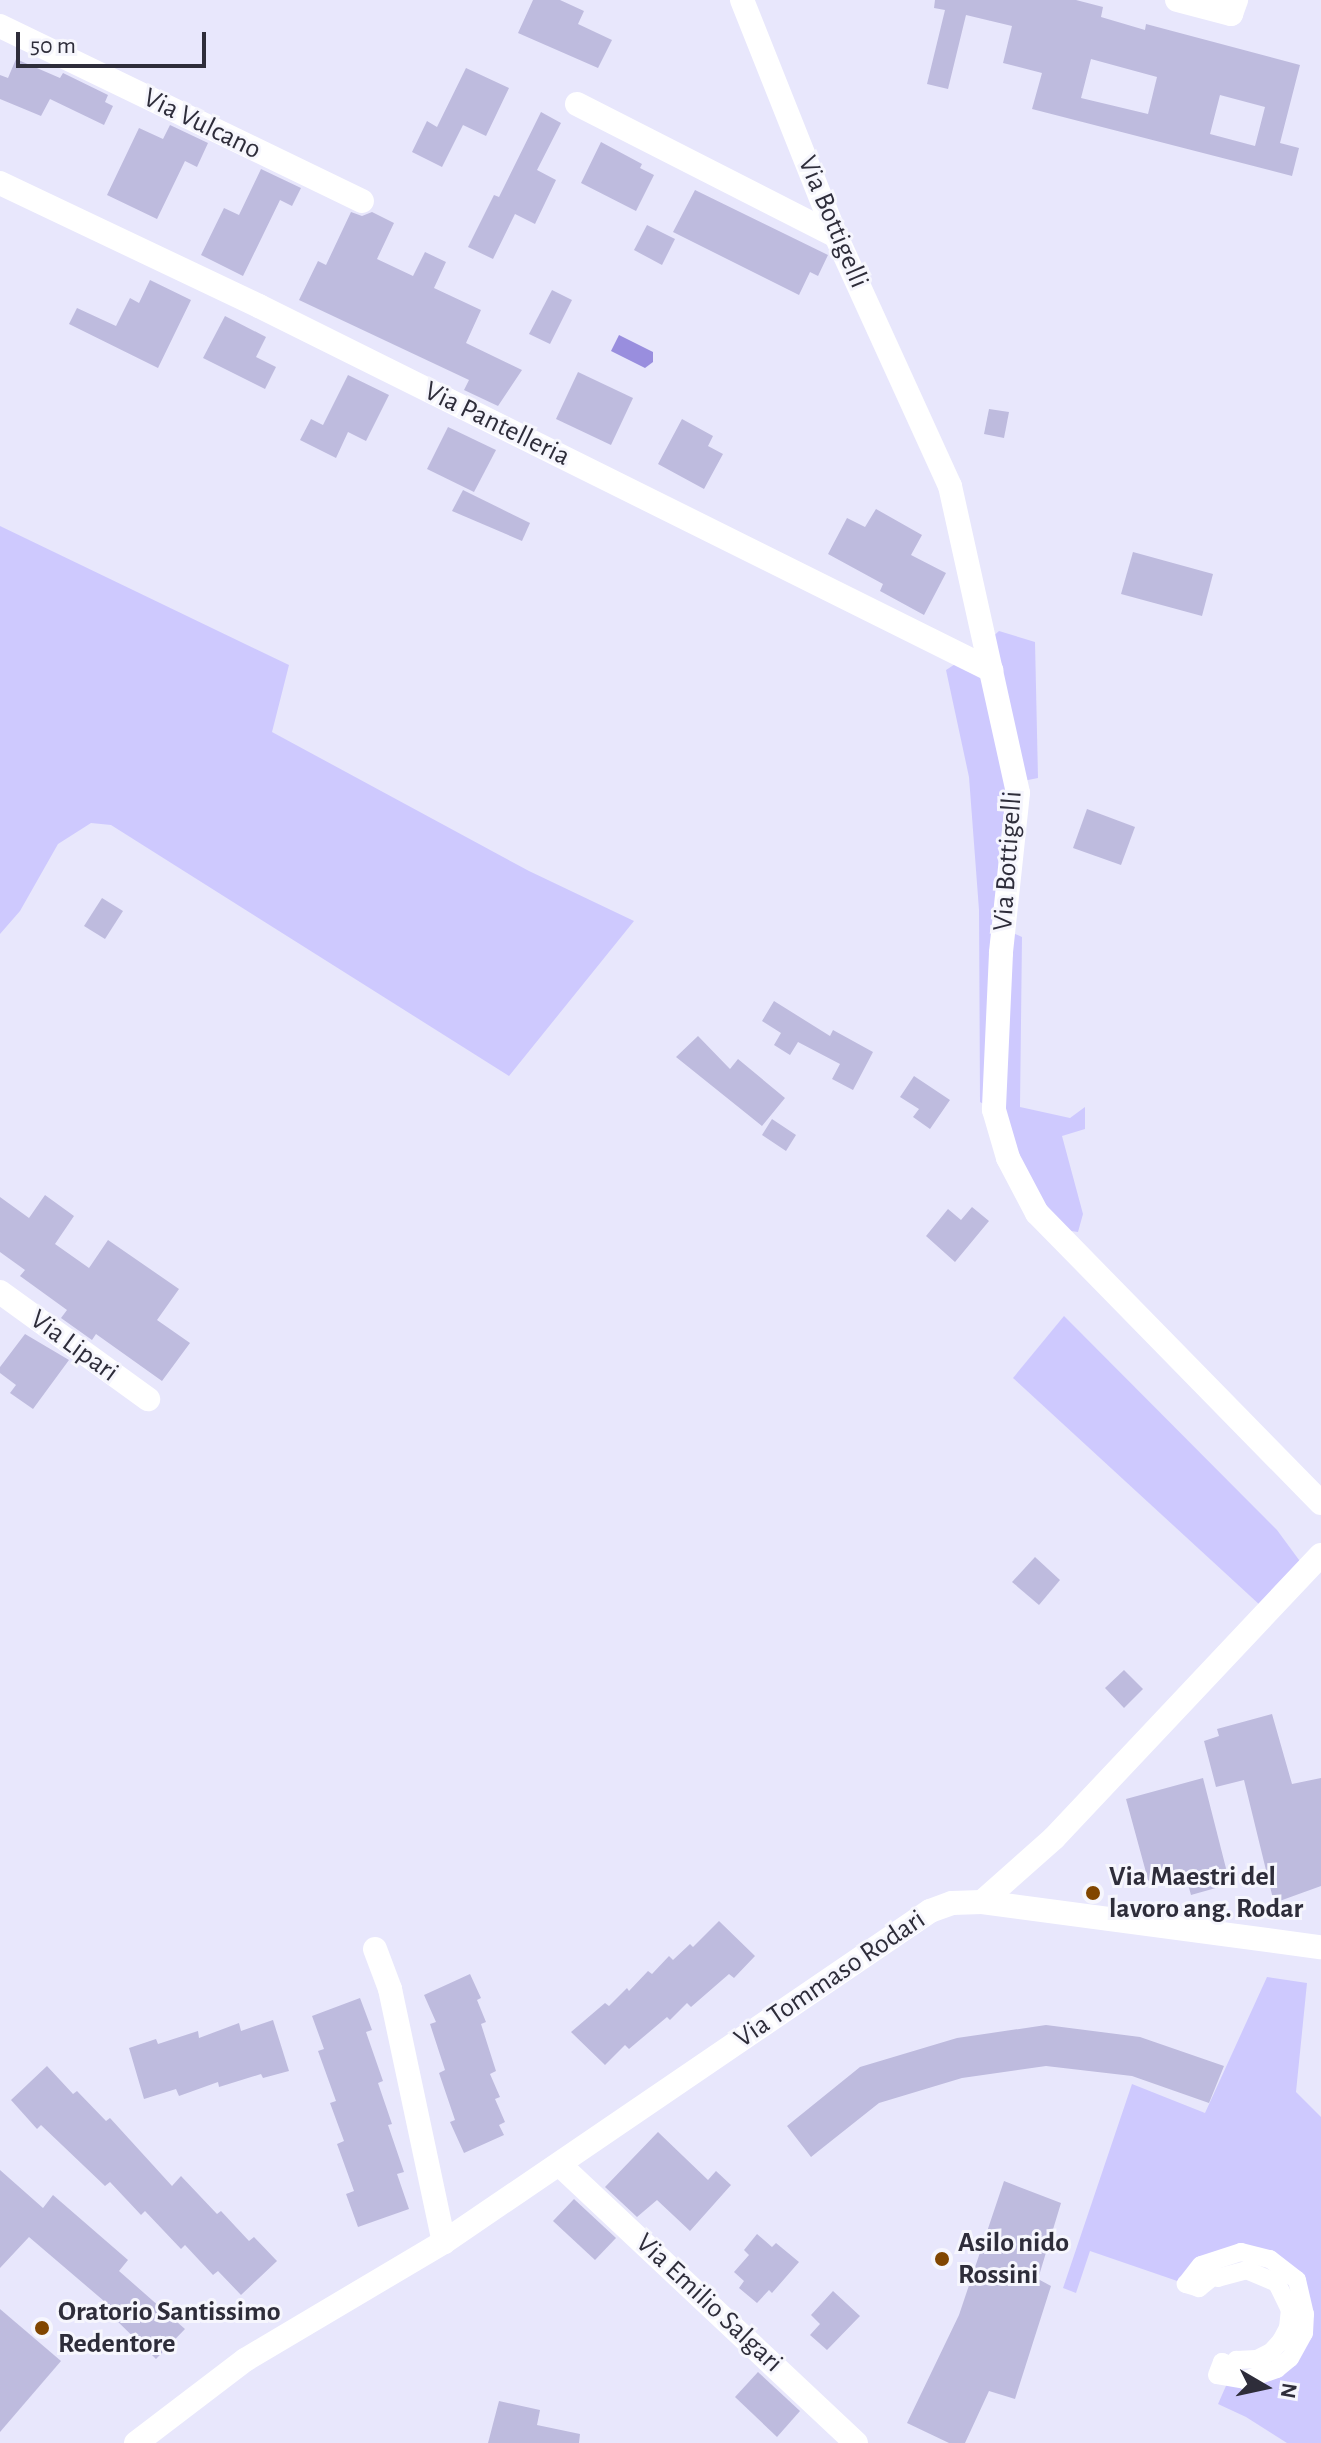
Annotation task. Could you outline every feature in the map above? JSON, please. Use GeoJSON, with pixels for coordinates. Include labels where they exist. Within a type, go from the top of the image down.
{"type":"FeatureCollection","features":[{"type":"Feature","properties":{"kind":"street","name":"Via Bottigelli"},"geometry":{"type":"LineString","coordinates":[[742,0],[836,236],[950,486],[1018,793],[1001,953],[994,1110],[1008,1158],[1037,1213],[1321,1503]]}},
{"type":"Feature","properties":{"kind":"street"},"geometry":{"type":"LineString","coordinates":[[1177,0],[1231,14],[1236,0]]}},
{"type":"Feature","properties":{"kind":"street","name":"Via Vulcano"},"geometry":{"type":"LineString","coordinates":[[0,26],[362,201]]}},
{"type":"Feature","properties":{"kind":"street"},"geometry":{"type":"LineString","coordinates":[[577,104],[836,236]]}},
{"type":"Feature","properties":{"kind":"street","name":"Via Pantelleria"},"geometry":{"type":"LineString","coordinates":[[0,183],[259,306],[991,670]]}},
{"type":"Feature","properties":{"kind":"street","name":"Via Lipari"},"geometry":{"type":"LineString","coordinates":[[0,1292],[148,1399]]}},
{"type":"Feature","properties":{"kind":"street"},"geometry":{"type":"LineString","coordinates":[[982,1902],[1054,1838],[1321,1555]]}},
{"type":"Feature","properties":{"kind":"street","name":"Via Tommaso Rodari"},"geometry":{"type":"LineString","coordinates":[[136,2443],[245,2360],[444,2242],[930,1911],[952,1903],[982,1902],[1321,1947]]}},
{"type":"Feature","properties":{"kind":"street"},"geometry":{"type":"LineString","coordinates":[[375,1949],[390,1989],[444,2242]]}},
{"type":"Feature","properties":{"kind":"street","name":"Via Emilio Salgari"},"geometry":{"type":"LineString","coordinates":[[560,2165],[856,2443]]}},
{"type":"Feature","properties":{"kind":"street"},"geometry":{"type":"LineString","coordinates":[[1241,2252],[1270,2259],[1297,2280],[1303,2296],[1304,2333],[1290,2358],[1262,2376],[1245,2380],[1217,2375],[1222,2362],[1233,2366],[1236,2360],[1257,2359],[1271,2352],[1288,2328],[1290,2310],[1277,2283],[1262,2275],[1247,2270],[1218,2278],[1215,2275],[1199,2288],[1186,2284],[1190,2274],[1214,2258],[1241,2252]]}},
{"type":"Feature","properties":{"kind":"shaded area"},"geometry":{"type":"Polygon","coordinates":[[[619,335],[653,352],[653,362],[645,368],[611,351],[619,335]]]}},
{"type":"Feature","properties":{"kind":"shaded area"},"geometry":{"type":"Polygon","coordinates":[[[0,526],[289,665],[272,732],[529,871],[634,921],[509,1076],[111,825],[91,823],[58,844],[20,911],[0,934],[0,526]]]}},
{"type":"Feature","properties":{"kind":"shaded area"},"geometry":{"type":"Polygon","coordinates":[[[999,631],[1035,642],[1038,778],[1018,782],[988,641],[999,631]]]}},
{"type":"Feature","properties":{"kind":"shaded area"},"geometry":{"type":"Polygon","coordinates":[[[963,659],[989,672],[1015,795],[994,1110],[980,1102],[979,910],[969,777],[946,670],[963,659]]]}},
{"type":"Feature","properties":{"kind":"shaded area"},"geometry":{"type":"Polygon","coordinates":[[[1011,932],[1022,937],[1020,1107],[1070,1118],[1085,1107],[1085,1129],[1062,1136],[1083,1214],[1078,1232],[1064,1230],[1049,1221],[1015,1155],[1002,1109],[1011,932]]]}},
{"type":"Feature","properties":{"kind":"shaded area"},"geometry":{"type":"Polygon","coordinates":[[[1064,1316],[1277,1530],[1302,1564],[1261,1606],[1013,1378],[1064,1316]]]}},
{"type":"Feature","properties":{"kind":"shaded area"},"geometry":{"type":"Polygon","coordinates":[[[1267,1977],[1307,1983],[1296,2092],[1321,2117],[1321,2443],[1287,2443],[1246,2417],[1218,2404],[1229,2379],[1262,2376],[1297,2280],[1241,2252],[1186,2284],[1090,2251],[1076,2293],[1063,2288],[1132,2084],[1205,2113],[1267,1977]]]}},
{"type":"Feature","properties":{"kind":"building"},"geometry":{"type":"Polygon","coordinates":[[[533,0],[560,0],[584,11],[578,24],[612,40],[598,68],[518,33],[533,0]]]}},
{"type":"Feature","properties":{"kind":"building"},"geometry":{"type":"Polygon","coordinates":[[[935,0],[1076,0],[1103,7],[1101,17],[1145,30],[1146,24],[1300,65],[1280,143],[1299,148],[1292,176],[1032,109],[1042,73],[1003,63],[1012,26],[966,15],[948,89],[927,84],[945,10],[934,8],[935,0]],[[1091,59],[1081,98],[1148,114],[1157,77],[1091,59]],[[1220,95],[1210,134],[1255,146],[1265,107],[1220,95]]]}},
{"type":"Feature","properties":{"kind":"building"},"geometry":{"type":"Polygon","coordinates":[[[16,59],[60,78],[63,73],[108,95],[105,102],[113,106],[104,125],[50,99],[41,116],[0,99],[0,75],[8,78],[16,59]]]}},
{"type":"Feature","properties":{"kind":"building"},"geometry":{"type":"Polygon","coordinates":[[[466,68],[509,88],[486,136],[463,125],[442,167],[412,152],[427,121],[437,127],[466,68]]]}},
{"type":"Feature","properties":{"kind":"building"},"geometry":{"type":"Polygon","coordinates":[[[541,112],[561,123],[537,170],[556,180],[535,224],[515,214],[493,259],[468,247],[494,195],[499,197],[541,112]]]}},
{"type":"Feature","properties":{"kind":"building"},"geometry":{"type":"Polygon","coordinates":[[[170,125],[208,143],[197,167],[185,161],[157,219],[107,195],[139,128],[163,139],[170,125]]]}},
{"type":"Feature","properties":{"kind":"building"},"geometry":{"type":"Polygon","coordinates":[[[601,142],[642,164],[640,168],[654,175],[636,211],[581,183],[601,142]]]}},
{"type":"Feature","properties":{"kind":"building"},"geometry":{"type":"Polygon","coordinates":[[[261,169],[301,188],[292,206],[280,200],[243,276],[201,255],[224,208],[239,215],[261,169]]]}},
{"type":"Feature","properties":{"kind":"building"},"geometry":{"type":"Polygon","coordinates":[[[695,190],[828,255],[818,276],[810,272],[799,295],[673,232],[695,190]]]}},
{"type":"Feature","properties":{"kind":"building"},"geometry":{"type":"Polygon","coordinates":[[[351,212],[362,216],[372,212],[394,223],[377,259],[413,276],[425,252],[446,262],[434,288],[481,310],[466,343],[522,370],[498,406],[464,390],[469,380],[299,300],[318,261],[326,265],[351,212]]]}},
{"type":"Feature","properties":{"kind":"building"},"geometry":{"type":"Polygon","coordinates":[[[647,225],[675,239],[662,265],[634,250],[647,225]]]}},
{"type":"Feature","properties":{"kind":"building"},"geometry":{"type":"Polygon","coordinates":[[[150,280],[191,300],[158,368],[69,324],[77,308],[116,326],[130,298],[139,303],[150,280]]]}},
{"type":"Feature","properties":{"kind":"building"},"geometry":{"type":"Polygon","coordinates":[[[552,290],[572,300],[550,344],[529,334],[552,290]]]}},
{"type":"Feature","properties":{"kind":"building"},"geometry":{"type":"Polygon","coordinates":[[[225,316],[266,337],[256,357],[276,367],[265,389],[203,358],[225,316]]]}},
{"type":"Feature","properties":{"kind":"building"},"geometry":{"type":"Polygon","coordinates":[[[578,372],[633,398],[611,445],[556,419],[578,372]]]}},
{"type":"Feature","properties":{"kind":"building"},"geometry":{"type":"Polygon","coordinates":[[[348,375],[389,395],[366,441],[348,432],[336,458],[300,440],[311,419],[323,425],[348,375]]]}},
{"type":"Feature","properties":{"kind":"building"},"geometry":{"type":"Polygon","coordinates":[[[989,409],[1009,412],[1004,438],[984,434],[989,409]]]}},
{"type":"Feature","properties":{"kind":"building"},"geometry":{"type":"Polygon","coordinates":[[[682,419],[713,436],[708,446],[723,454],[704,489],[658,464],[682,419]]]}},
{"type":"Feature","properties":{"kind":"building"},"geometry":{"type":"Polygon","coordinates":[[[448,427],[496,450],[474,492],[427,469],[448,427]]]}},
{"type":"Feature","properties":{"kind":"building"},"geometry":{"type":"Polygon","coordinates":[[[463,490],[530,523],[522,541],[452,511],[463,490]]]}},
{"type":"Feature","properties":{"kind":"building"},"geometry":{"type":"Polygon","coordinates":[[[876,509],[922,535],[911,555],[946,573],[924,615],[880,591],[883,584],[828,554],[847,518],[865,527],[876,509]]]}},
{"type":"Feature","properties":{"kind":"building"},"geometry":{"type":"Polygon","coordinates":[[[1133,552],[1213,574],[1202,616],[1121,594],[1133,552]]]}},
{"type":"Feature","properties":{"kind":"building"},"geometry":{"type":"Polygon","coordinates":[[[1087,809],[1135,827],[1121,865],[1073,848],[1087,809]]]}},
{"type":"Feature","properties":{"kind":"building"},"geometry":{"type":"Polygon","coordinates":[[[102,898],[123,911],[105,939],[84,926],[102,898]]]}},
{"type":"Feature","properties":{"kind":"building"},"geometry":{"type":"Polygon","coordinates":[[[774,1001],[830,1036],[833,1030],[873,1052],[853,1090],[832,1079],[840,1064],[798,1042],[790,1055],[774,1045],[781,1033],[762,1021],[774,1001]]]}},
{"type":"Feature","properties":{"kind":"building"},"geometry":{"type":"Polygon","coordinates":[[[698,1036],[730,1069],[738,1059],[785,1098],[762,1126],[676,1057],[698,1036]]]}},
{"type":"Feature","properties":{"kind":"building"},"geometry":{"type":"Polygon","coordinates":[[[914,1076],[950,1100],[930,1129],[913,1117],[919,1109],[900,1097],[914,1076]]]}},
{"type":"Feature","properties":{"kind":"building"},"geometry":{"type":"Polygon","coordinates":[[[772,1119],[796,1135],[786,1151],[762,1135],[772,1119]]]}},
{"type":"Feature","properties":{"kind":"building"},"geometry":{"type":"Polygon","coordinates":[[[45,1195],[74,1216],[55,1244],[89,1268],[108,1240],[179,1289],[157,1320],[190,1343],[162,1381],[96,1334],[92,1340],[61,1318],[67,1310],[20,1276],[25,1270],[0,1252],[0,1197],[29,1218],[45,1195]]]}},
{"type":"Feature","properties":{"kind":"building"},"geometry":{"type":"Polygon","coordinates":[[[972,1207],[989,1221],[955,1262],[926,1236],[948,1209],[961,1220],[972,1207]]]}},
{"type":"Feature","properties":{"kind":"building"},"geometry":{"type":"Polygon","coordinates":[[[25,1334],[69,1360],[33,1409],[10,1393],[16,1385],[0,1373],[0,1367],[25,1334]]]}},
{"type":"Feature","properties":{"kind":"building"},"geometry":{"type":"Polygon","coordinates":[[[1035,1557],[1060,1580],[1039,1605],[1012,1582],[1035,1557]]]}},
{"type":"Feature","properties":{"kind":"building"},"geometry":{"type":"Polygon","coordinates":[[[1124,1670],[1143,1689],[1124,1708],[1105,1688],[1124,1670]]]}},
{"type":"Feature","properties":{"kind":"building"},"geometry":{"type":"Polygon","coordinates":[[[1272,1714],[1292,1784],[1321,1778],[1321,1886],[1274,1903],[1244,1780],[1216,1787],[1204,1741],[1219,1736],[1217,1729],[1272,1714]]]}},
{"type":"Feature","properties":{"kind":"building"},"geometry":{"type":"Polygon","coordinates":[[[1203,1778],[1230,1884],[1191,1895],[1186,1877],[1150,1887],[1126,1799],[1203,1778]]]}},
{"type":"Feature","properties":{"kind":"building"},"geometry":{"type":"Polygon","coordinates":[[[719,1921],[755,1956],[734,1978],[729,1974],[691,2007],[687,2003],[670,2020],[667,2017],[629,2049],[625,2045],[605,2065],[571,2032],[605,2003],[609,2006],[627,1988],[629,1991],[648,1971],[652,1974],[669,1956],[673,1960],[690,1944],[693,1947],[719,1921]]]}},
{"type":"Feature","properties":{"kind":"building"},"geometry":{"type":"Polygon","coordinates":[[[470,1974],[481,1998],[477,2000],[486,2022],[481,2024],[496,2071],[490,2074],[500,2097],[495,2099],[505,2122],[499,2125],[504,2135],[464,2153],[450,2122],[455,2120],[439,2073],[445,2070],[430,2024],[436,2022],[424,1995],[470,1974]]]}},
{"type":"Feature","properties":{"kind":"building"},"geometry":{"type":"Polygon","coordinates":[[[360,1998],[372,2030],[366,2032],[383,2081],[378,2083],[404,2172],[397,2174],[409,2209],[358,2227],[346,2194],[354,2191],[337,2144],[344,2141],[330,2103],[336,2101],[318,2051],[324,2049],[312,2016],[360,1998]]]}},
{"type":"Feature","properties":{"kind":"building"},"geometry":{"type":"Polygon","coordinates":[[[273,2020],[289,2071],[263,2078],[261,2074],[219,2087],[218,2082],[179,2096],[176,2089],[144,2099],[129,2048],[156,2039],[158,2044],[198,2031],[199,2038],[239,2023],[241,2031],[273,2020]]]}},
{"type":"Feature","properties":{"kind":"building"},"geometry":{"type":"Polygon","coordinates":[[[1046,2025],[1140,2037],[1224,2066],[1209,2103],[1132,2076],[1046,2066],[962,2078],[879,2103],[811,2157],[787,2126],[860,2067],[957,2038],[1046,2025]]]}},
{"type":"Feature","properties":{"kind":"building"},"geometry":{"type":"Polygon","coordinates":[[[47,2066],[73,2094],[77,2091],[106,2121],[110,2118],[172,2186],[181,2176],[217,2214],[221,2211],[249,2241],[254,2237],[277,2261],[241,2295],[218,2271],[213,2275],[185,2245],[181,2249],[145,2211],[141,2215],[110,2182],[105,2186],[41,2125],[37,2129],[11,2100],[47,2066]]]}},
{"type":"Feature","properties":{"kind":"building"},"geometry":{"type":"Polygon","coordinates":[[[658,2132],[708,2180],[716,2171],[731,2185],[690,2231],[657,2200],[637,2217],[605,2187],[658,2132]]]}},
{"type":"Feature","properties":{"kind":"building"},"geometry":{"type":"Polygon","coordinates":[[[0,2170],[43,2208],[53,2195],[128,2260],[119,2271],[185,2329],[156,2359],[113,2317],[118,2313],[29,2237],[0,2268],[0,2170]]]}},
{"type":"Feature","properties":{"kind":"building"},"geometry":{"type":"Polygon","coordinates":[[[1004,2181],[1061,2203],[1038,2279],[1051,2286],[1015,2399],[989,2391],[965,2443],[949,2443],[907,2423],[959,2315],[1004,2181]]]}},
{"type":"Feature","properties":{"kind":"building"},"geometry":{"type":"Polygon","coordinates":[[[574,2199],[616,2238],[595,2260],[553,2221],[574,2199]]]}},
{"type":"Feature","properties":{"kind":"building"},"geometry":{"type":"Polygon","coordinates":[[[757,2234],[772,2247],[776,2243],[799,2262],[772,2293],[769,2290],[757,2303],[739,2288],[744,2281],[734,2272],[749,2255],[744,2250],[757,2234]]]}},
{"type":"Feature","properties":{"kind":"building"},"geometry":{"type":"Polygon","coordinates":[[[833,2291],[860,2316],[827,2350],[810,2335],[820,2324],[811,2315],[833,2291]]]}},
{"type":"Feature","properties":{"kind":"building"},"geometry":{"type":"Polygon","coordinates":[[[0,2309],[61,2361],[0,2432],[0,2309]]]}},
{"type":"Feature","properties":{"kind":"building"},"geometry":{"type":"Polygon","coordinates":[[[758,2372],[800,2411],[777,2437],[735,2397],[758,2372]]]}},
{"type":"Feature","properties":{"kind":"building"},"geometry":{"type":"Polygon","coordinates":[[[499,2401],[540,2410],[537,2425],[580,2434],[579,2443],[488,2443],[499,2401]]]}},
{"type":"Feature","properties":{"kind":"place","name":"Via Maestri del lavoro ang. Rodar"},"geometry":{"type":"Point","coordinates":[1093,1893]}},
{"type":"Feature","properties":{"kind":"place","name":"Asilo nido Rossini"},"geometry":{"type":"Point","coordinates":[942,2259]}},
{"type":"Feature","properties":{"kind":"place","name":"Oratorio Santissimo Redentore"},"geometry":{"type":"Point","coordinates":[42,2328]}}]}
